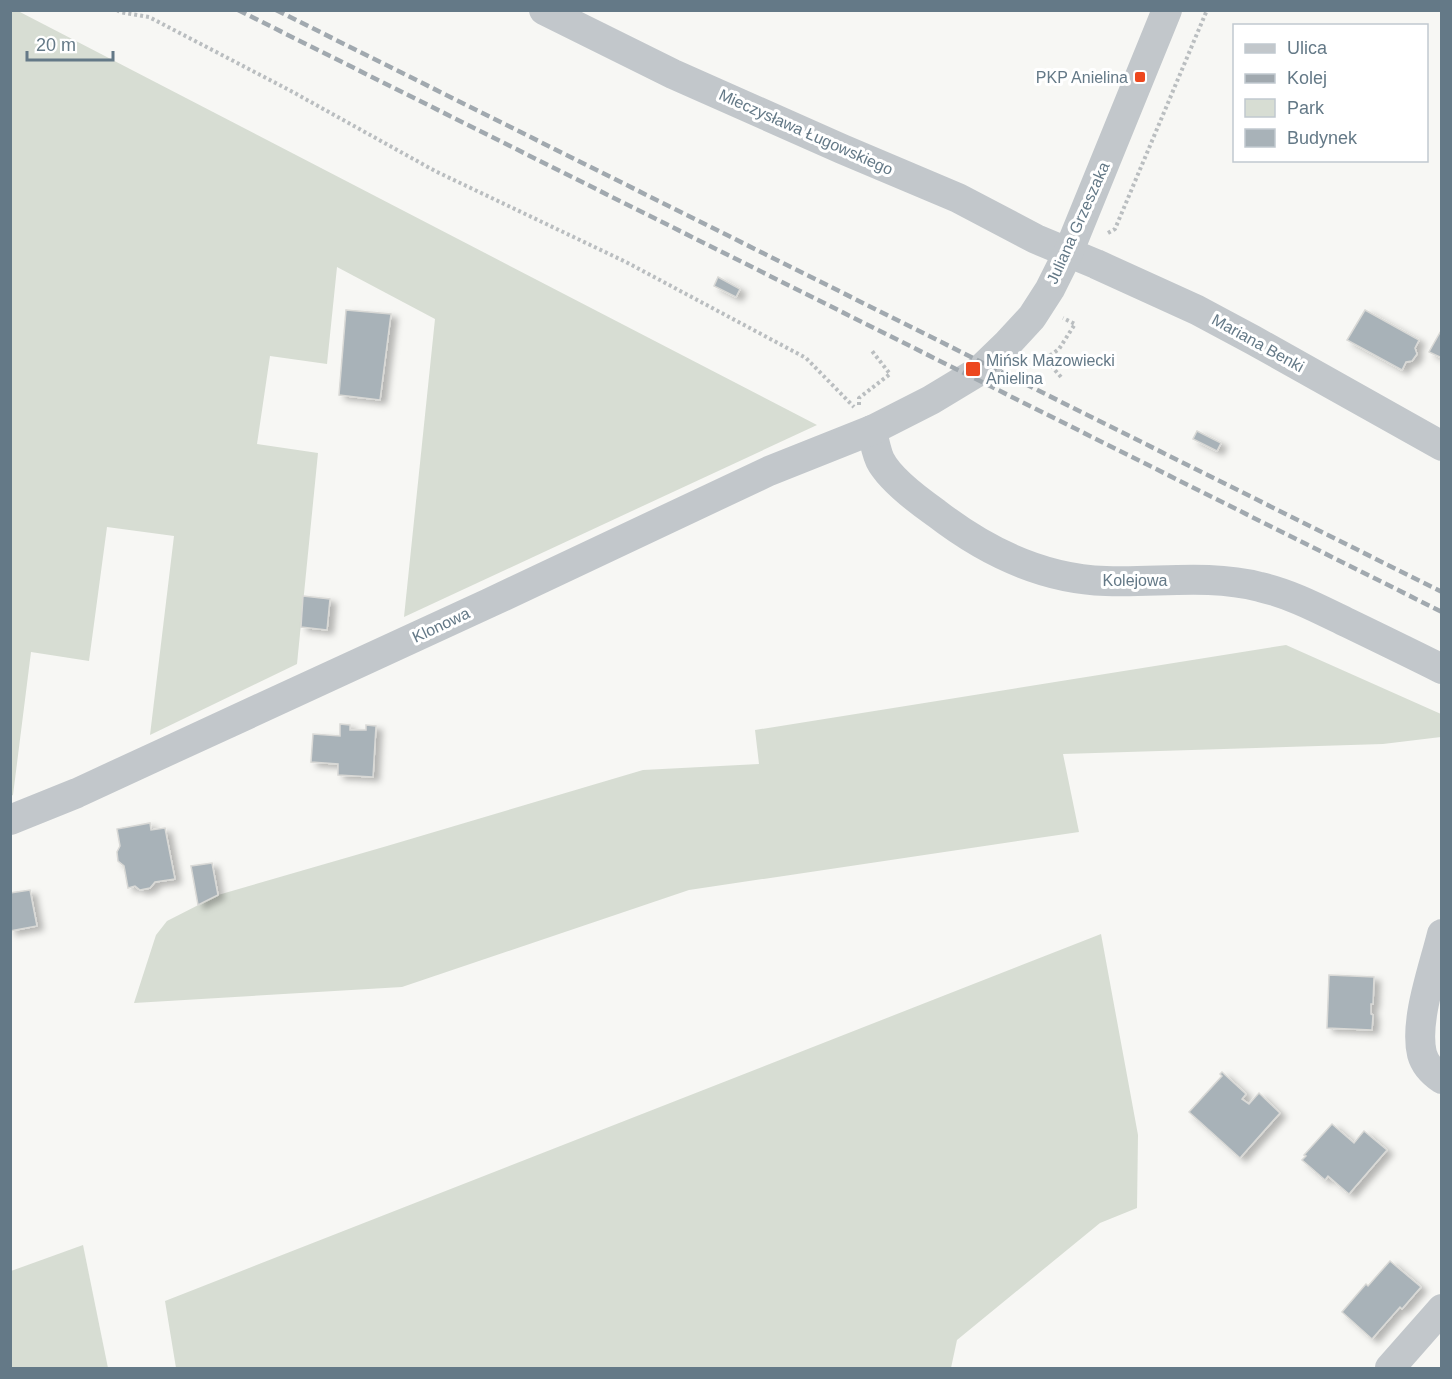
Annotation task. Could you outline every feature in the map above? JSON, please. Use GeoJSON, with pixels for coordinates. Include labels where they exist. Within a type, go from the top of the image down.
{"type":"FeatureCollection","features":[{"type":"Feature","properties":{"kind":"street","name":"Mieczysława Ługowskiego"},"geometry":{"type":"LineString","coordinates":[[544,10],[673,74],[958,198],[1068,253]]}},
{"type":"Feature","properties":{"kind":"street","name":"Juliana Grzeszaka"},"geometry":{"type":"LineString","coordinates":[[872,429],[931,400],[979,371],[1032,317],[1050,289],[1068,253],[1167,10]]}},
{"type":"Feature","properties":{"kind":"street","name":"Mariana Benki"},"geometry":{"type":"LineString","coordinates":[[1068,253],[1207,315],[1442,446]]}},
{"type":"Feature","properties":{"kind":"street","name":"Kolejowa"},"geometry":{"type":"LineString","coordinates":[[872,429],[881,462],[889,473],[920,501],[954,527],[1029,567],[1077,579],[1106,581],[1226,580],[1260,587],[1295,598],[1442,669]]}},
{"type":"Feature","properties":{"kind":"street","name":"Klonowa"},"geometry":{"type":"LineString","coordinates":[[10,820],[77,793],[191,741],[769,471],[872,429]]}},
{"type":"Feature","properties":{"kind":"street"},"geometry":{"type":"LineString","coordinates":[[1440,940],[1421,1019],[1420,1034],[1425,1061],[1430,1070],[1442,1080]]}},
{"type":"Feature","properties":{"kind":"street"},"geometry":{"type":"LineString","coordinates":[[1390,1368],[1442,1310]]}},
{"type":"Feature","properties":{"kind":"path"},"geometry":{"type":"LineString","coordinates":[[117,10],[149,17],[291,91],[435,171],[626,262],[806,358],[858,412],[859,398],[890,374],[872,351]]}},
{"type":"Feature","properties":{"kind":"path"},"geometry":{"type":"LineString","coordinates":[[1101,235],[1116,229],[1207,10]]}},
{"type":"Feature","properties":{"kind":"path"},"geometry":{"type":"LineString","coordinates":[[1060,316],[1075,324],[1059,349],[1046,358],[1061,377]]}},
{"type":"Feature","properties":{"kind":"green space"},"geometry":{"type":"Polygon","coordinates":[[[10,11],[18,11],[817,425],[404,617],[435,319],[337,267],[327,364],[270,356],[257,444],[318,453],[297,664],[150,735],[174,536],[107,527],[89,661],[31,652],[13,795],[11,796],[10,11]]]}},
{"type":"Feature","properties":{"kind":"green space"},"geometry":{"type":"Polygon","coordinates":[[[1286,645],[1441,714],[1441,737],[1383,744],[1063,754],[1079,832],[689,890],[402,987],[134,1003],[156,935],[167,921],[218,895],[643,770],[759,764],[755,730],[1286,645]]]}},
{"type":"Feature","properties":{"kind":"green space"},"geometry":{"type":"Polygon","coordinates":[[[1101,934],[1138,1135],[1137,1208],[1100,1223],[957,1340],[951,1368],[176,1368],[165,1301],[1101,934]]]}},
{"type":"Feature","properties":{"kind":"green space"},"geometry":{"type":"Polygon","coordinates":[[[83,1245],[108,1368],[11,1368],[11,1271],[83,1245]]]}},
{"type":"Feature","properties":{"kind":"building"},"geometry":{"type":"Polygon","coordinates":[[[718,277],[740,289],[736,297],[714,286],[718,277]]]}},
{"type":"Feature","properties":{"kind":"building"},"geometry":{"type":"Polygon","coordinates":[[[346,310],[391,314],[380,400],[339,395],[346,310]]]}},
{"type":"Feature","properties":{"kind":"building"},"geometry":{"type":"Polygon","coordinates":[[[1365,310],[1419,340],[1415,348],[1417,354],[1412,361],[1406,362],[1402,370],[1347,340],[1365,310]]]}},
{"type":"Feature","properties":{"kind":"building"},"geometry":{"type":"Polygon","coordinates":[[[1442,329],[1442,358],[1429,352],[1442,329]]]}},
{"type":"Feature","properties":{"kind":"building"},"geometry":{"type":"Polygon","coordinates":[[[1197,431],[1221,443],[1217,451],[1193,439],[1197,431]]]}},
{"type":"Feature","properties":{"kind":"building"},"geometry":{"type":"Polygon","coordinates":[[[303,596],[330,599],[327,630],[301,627],[303,596]]]}},
{"type":"Feature","properties":{"kind":"building"},"geometry":{"type":"Polygon","coordinates":[[[340,724],[350,725],[350,730],[366,730],[366,725],[376,726],[373,777],[338,775],[338,764],[311,762],[313,734],[340,736],[340,724]]]}},
{"type":"Feature","properties":{"kind":"building"},"geometry":{"type":"Polygon","coordinates":[[[150,823],[151,830],[165,828],[175,879],[155,882],[150,888],[140,890],[135,886],[128,888],[124,866],[118,861],[117,852],[120,846],[117,829],[150,823]]]}},
{"type":"Feature","properties":{"kind":"building"},"geometry":{"type":"Polygon","coordinates":[[[212,863],[218,895],[198,905],[191,866],[212,863]]]}},
{"type":"Feature","properties":{"kind":"building"},"geometry":{"type":"Polygon","coordinates":[[[30,890],[37,926],[10,931],[10,893],[30,890]]]}},
{"type":"Feature","properties":{"kind":"building"},"geometry":{"type":"Polygon","coordinates":[[[1329,975],[1374,977],[1373,1004],[1371,1004],[1372,1030],[1327,1028],[1329,975]]]}},
{"type":"Feature","properties":{"kind":"building"},"geometry":{"type":"Polygon","coordinates":[[[1222,1072],[1246,1094],[1242,1099],[1249,1104],[1259,1093],[1280,1113],[1240,1158],[1189,1112],[1222,1076],[1220,1074],[1222,1072]]]}},
{"type":"Feature","properties":{"kind":"building"},"geometry":{"type":"Polygon","coordinates":[[[1332,1124],[1354,1143],[1364,1131],[1387,1150],[1349,1194],[1328,1176],[1325,1180],[1302,1160],[1332,1124]]]}},
{"type":"Feature","properties":{"kind":"building"},"geometry":{"type":"Polygon","coordinates":[[[1390,1261],[1421,1287],[1372,1339],[1342,1312],[1390,1261]]]}},
{"type":"Feature","properties":{"kind":"railway"},"geometry":{"type":"LineString","coordinates":[[238,10],[1442,612]]}},
{"type":"Feature","properties":{"kind":"railway"},"geometry":{"type":"LineString","coordinates":[[276,10],[1442,592]]}},
{"type":"Feature","properties":{"kind":"place","name":"PKP Anielina"},"geometry":{"type":"Point","coordinates":[1140,77]}},
{"type":"Feature","properties":{"kind":"place","name":"Mińsk Mazowiecki Anielina"},"geometry":{"type":"Point","coordinates":[973,369]}}]}
